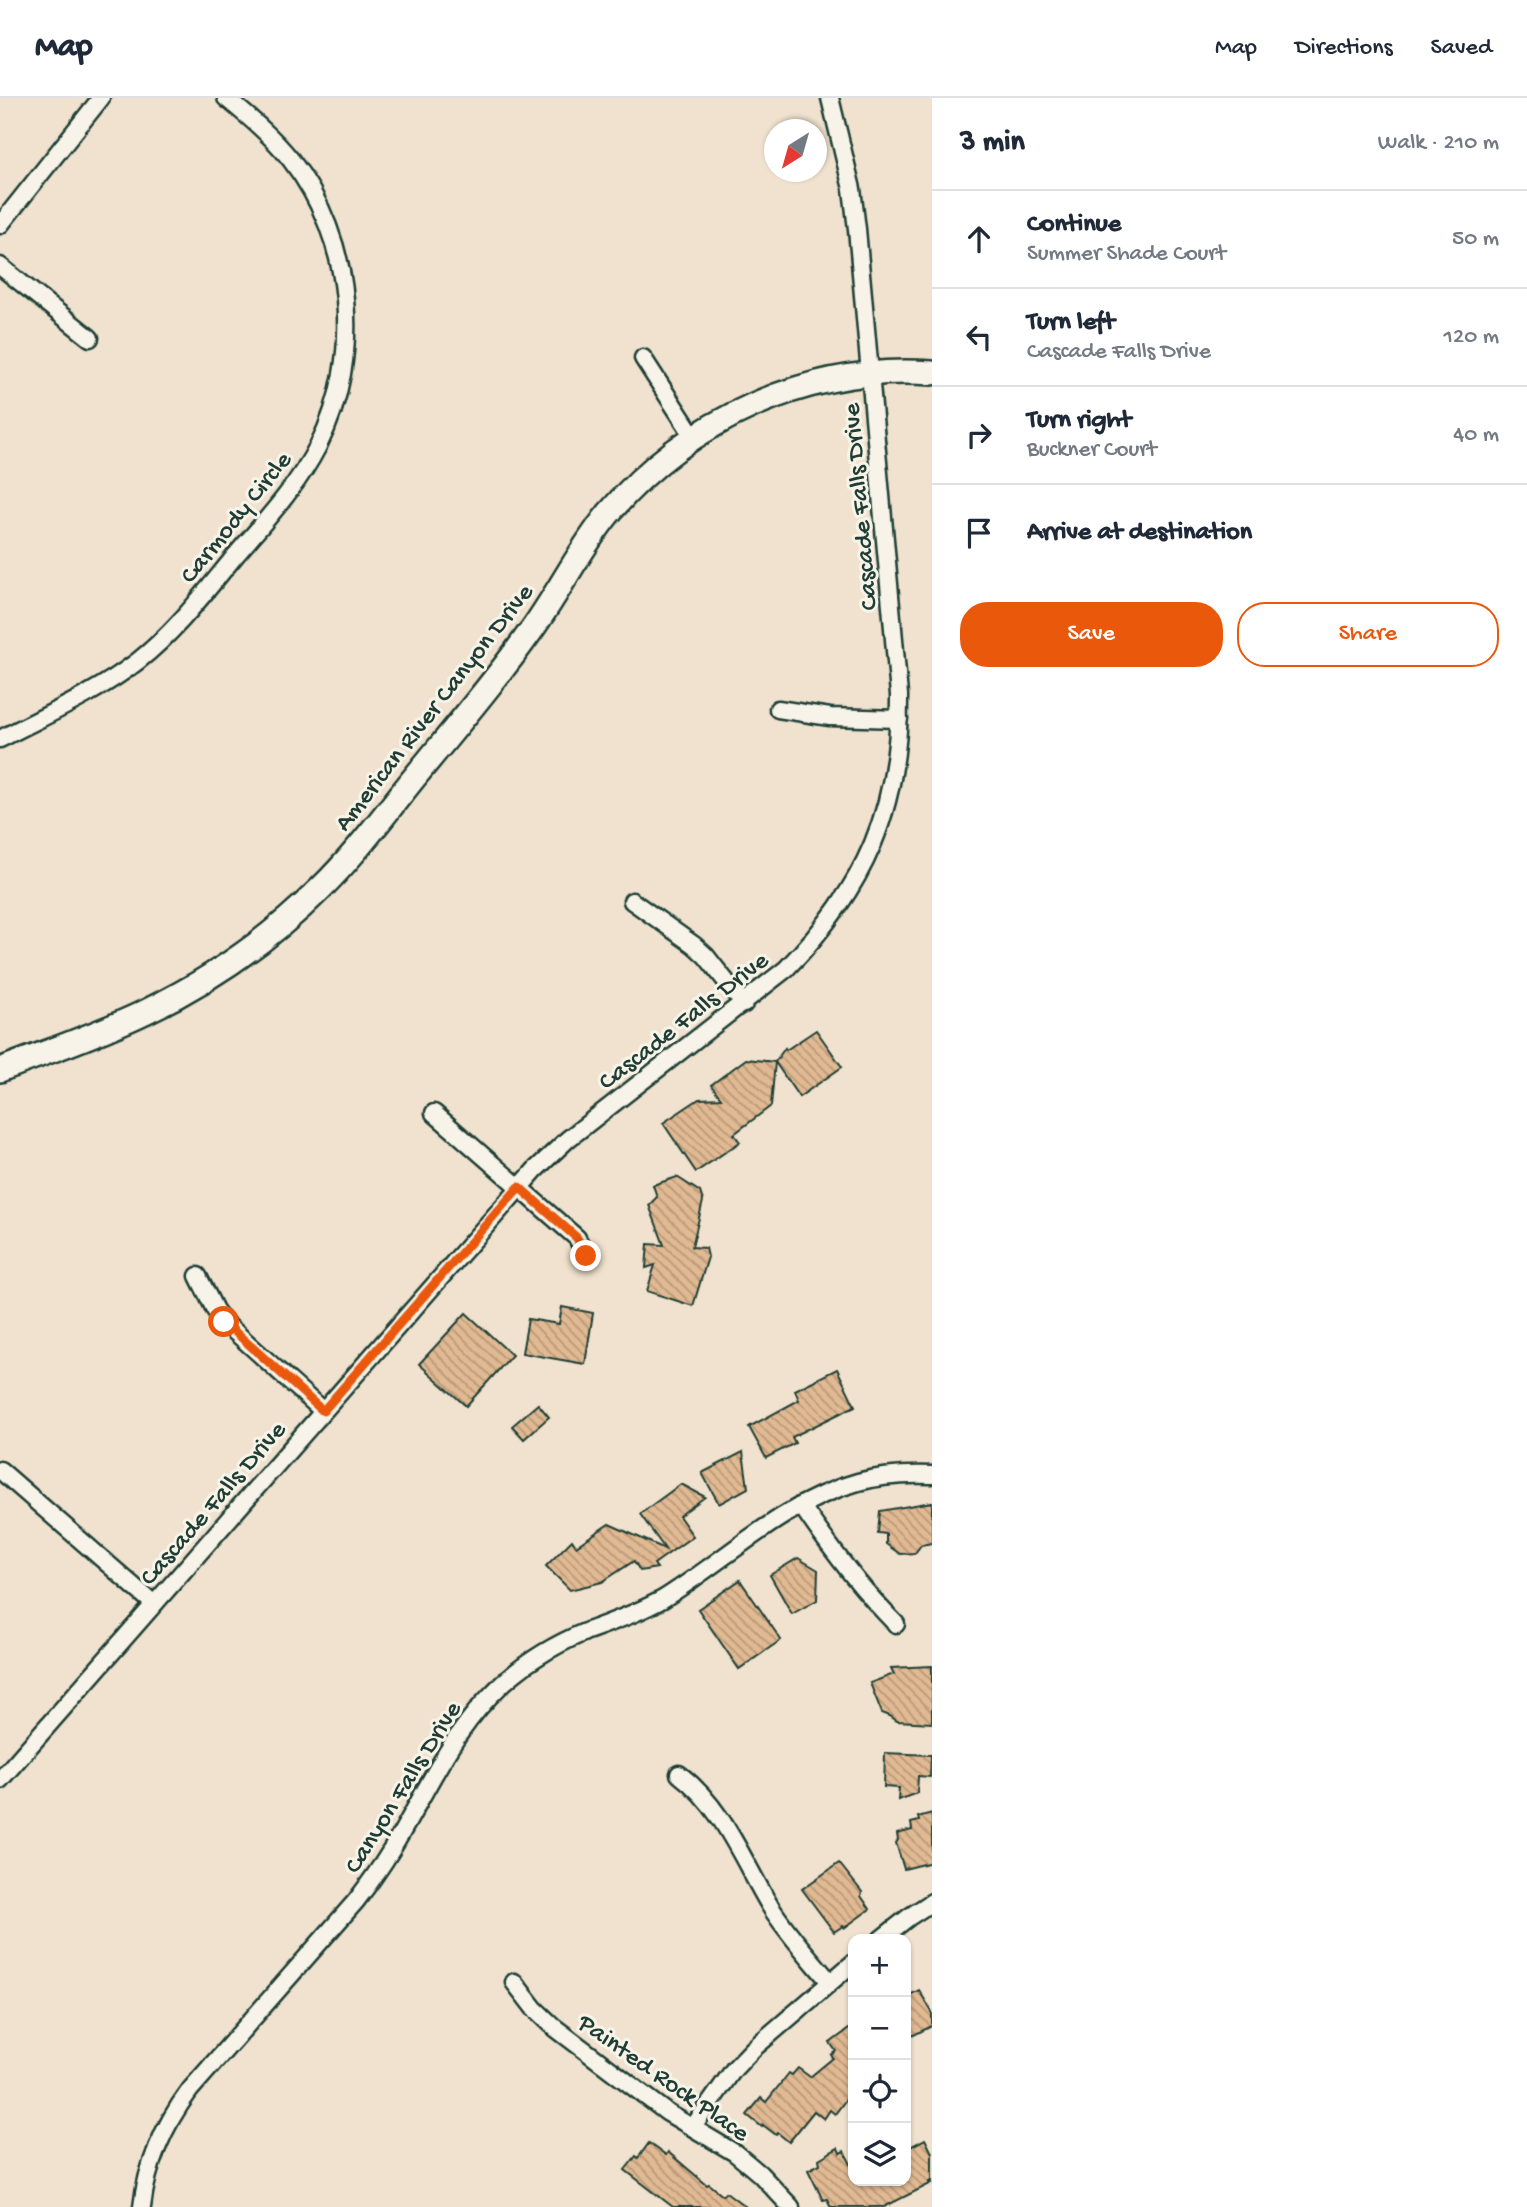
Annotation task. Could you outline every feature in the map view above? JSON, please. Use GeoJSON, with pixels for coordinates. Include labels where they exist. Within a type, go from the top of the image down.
{"type":"FeatureCollection","features":[{"type":"Feature","properties":{"kind":"street"},"geometry":{"type":"LineString","coordinates":[[0,225],[102,98]]}},
{"type":"Feature","properties":{"kind":"street","name":"Carmody Circle"},"geometry":{"type":"LineString","coordinates":[[0,739],[117,676],[164,639],[288,494],[318,446],[330,419],[341,378],[346,321],[343,284],[332,237],[308,186],[292,162],[254,120],[226,98]]}},
{"type":"Feature","properties":{"kind":"street","name":"Cascade Falls Drive"},"geometry":{"type":"LineString","coordinates":[[0,1780],[534,1170],[568,1139],[786,969],[835,914],[865,861],[890,792],[896,756],[899,695],[857,229],[852,189],[830,98]]}},
{"type":"Feature","properties":{"kind":"street"},"geometry":{"type":"LineString","coordinates":[[0,266],[90,338]]}},
{"type":"Feature","properties":{"kind":"street"},"geometry":{"type":"LineString","coordinates":[[643,358],[694,437]]}},
{"type":"Feature","properties":{"kind":"street","name":"American River Canyon Drive"},"geometry":{"type":"LineString","coordinates":[[0,1070],[114,1026],[183,993],[256,946],[290,918],[351,856],[511,659],[540,620],[584,547],[608,514],[659,463],[694,437],[751,406],[789,391],[870,374],[932,373]]}},
{"type":"Feature","properties":{"kind":"street"},"geometry":{"type":"LineString","coordinates":[[778,709],[830,717],[899,719]]}},
{"type":"Feature","properties":{"kind":"street"},"geometry":{"type":"LineString","coordinates":[[632,901],[706,956],[744,1004]]}},
{"type":"Feature","properties":{"kind":"street"},"geometry":{"type":"LineString","coordinates":[[433,1113],[577,1238],[586,1256]]}},
{"type":"Feature","properties":{"kind":"street"},"geometry":{"type":"LineString","coordinates":[[198,1276],[224,1322],[323,1411]]}},
{"type":"Feature","properties":{"kind":"street"},"geometry":{"type":"LineString","coordinates":[[0,1469],[154,1604]]}},
{"type":"Feature","properties":{"kind":"street","name":"Canyon Falls Drive"},"geometry":{"type":"LineString","coordinates":[[142,2207],[150,2166],[175,2110],[356,1901],[375,1875],[447,1752],[471,1716],[490,1695],[534,1659],[559,1644],[638,1612],[663,1598],[801,1505],[823,1494],[858,1482],[906,1474],[932,1475]]}},
{"type":"Feature","properties":{"kind":"street"},"geometry":{"type":"LineString","coordinates":[[801,1505],[852,1577],[896,1624]]}},
{"type":"Feature","properties":{"kind":"street"},"geometry":{"type":"LineString","coordinates":[[678,1774],[706,1798],[720,1816],[771,1907],[830,1982]]}},
{"type":"Feature","properties":{"kind":"street"},"geometry":{"type":"LineString","coordinates":[[888,1934],[932,1902]]}},
{"type":"Feature","properties":{"kind":"street"},"geometry":{"type":"LineString","coordinates":[[693,2127],[714,2095],[754,2048],[848,1967]]}},
{"type":"Feature","properties":{"kind":"street","name":"Painted Rock Place"},"geometry":{"type":"LineString","coordinates":[[514,1982],[534,2008],[554,2026],[668,2113],[735,2153],[760,2174],[791,2207]]}},
{"type":"Feature","properties":{"kind":"building"},"geometry":{"type":"Polygon","coordinates":[[[816,1030],[842,1067],[799,1097],[775,1062],[785,1048],[786,1050],[816,1030]]]}},
{"type":"Feature","properties":{"kind":"building"},"geometry":{"type":"Polygon","coordinates":[[[746,1059],[775,1062],[771,1106],[734,1134],[740,1142],[696,1172],[663,1123],[699,1099],[721,1098],[711,1085],[746,1059]]]}},
{"type":"Feature","properties":{"kind":"building"},"geometry":{"type":"Polygon","coordinates":[[[677,1177],[700,1192],[703,1201],[692,1247],[706,1248],[708,1257],[693,1306],[647,1291],[655,1265],[646,1268],[648,1244],[664,1245],[649,1205],[657,1197],[653,1185],[677,1177]]]}},
{"type":"Feature","properties":{"kind":"building"},"geometry":{"type":"Polygon","coordinates":[[[562,1307],[593,1313],[585,1364],[522,1353],[528,1319],[559,1324],[562,1307]]]}},
{"type":"Feature","properties":{"kind":"building"},"geometry":{"type":"Polygon","coordinates":[[[466,1313],[512,1355],[466,1406],[419,1364],[466,1313]]]}},
{"type":"Feature","properties":{"kind":"building"},"geometry":{"type":"Polygon","coordinates":[[[837,1369],[855,1406],[792,1437],[795,1443],[766,1458],[749,1427],[799,1400],[795,1390],[837,1369]]]}},
{"type":"Feature","properties":{"kind":"building"},"geometry":{"type":"Polygon","coordinates":[[[538,1404],[549,1417],[524,1439],[512,1426],[538,1404]]]}},
{"type":"Feature","properties":{"kind":"building"},"geometry":{"type":"Polygon","coordinates":[[[743,1452],[748,1488],[719,1504],[702,1473],[743,1452]]]}},
{"type":"Feature","properties":{"kind":"building"},"geometry":{"type":"Polygon","coordinates":[[[681,1484],[705,1497],[679,1516],[693,1536],[654,1564],[657,1568],[640,1571],[634,1561],[602,1582],[570,1590],[546,1566],[572,1540],[576,1546],[609,1524],[665,1549],[640,1514],[681,1484]]]}},
{"type":"Feature","properties":{"kind":"building"},"geometry":{"type":"Polygon","coordinates":[[[932,1502],[932,1543],[921,1545],[915,1553],[900,1554],[886,1544],[886,1534],[878,1533],[880,1511],[932,1502]]]}},
{"type":"Feature","properties":{"kind":"building"},"geometry":{"type":"Polygon","coordinates":[[[798,1558],[818,1570],[817,1600],[792,1614],[770,1575],[798,1558]]]}},
{"type":"Feature","properties":{"kind":"building"},"geometry":{"type":"Polygon","coordinates":[[[740,1580],[781,1640],[739,1669],[698,1609],[740,1580]]]}},
{"type":"Feature","properties":{"kind":"building"},"geometry":{"type":"Polygon","coordinates":[[[932,1666],[932,1723],[897,1721],[882,1713],[870,1683],[894,1674],[891,1668],[932,1666]]]}},
{"type":"Feature","properties":{"kind":"building"},"geometry":{"type":"Polygon","coordinates":[[[885,1753],[931,1755],[930,1777],[918,1776],[917,1793],[898,1800],[899,1788],[884,1787],[885,1753]]]}},
{"type":"Feature","properties":{"kind":"building"},"geometry":{"type":"Polygon","coordinates":[[[932,1813],[932,1862],[904,1869],[896,1843],[897,1834],[912,1830],[911,1823],[919,1821],[918,1817],[932,1813]]]}},
{"type":"Feature","properties":{"kind":"building"},"geometry":{"type":"Polygon","coordinates":[[[839,1863],[862,1892],[861,1896],[870,1909],[834,1932],[802,1889],[839,1863]]]}},
{"type":"Feature","properties":{"kind":"building"},"geometry":{"type":"Polygon","coordinates":[[[919,1990],[932,2012],[932,2026],[911,2036],[911,1997],[919,1990]]]}},
{"type":"Feature","properties":{"kind":"building"},"geometry":{"type":"Polygon","coordinates":[[[848,2030],[848,2098],[835,2114],[830,2110],[824,2119],[814,2111],[789,2142],[747,2115],[761,2098],[766,2102],[789,2073],[792,2075],[798,2068],[810,2077],[833,2058],[831,2055],[836,2051],[830,2043],[848,2030]]]}},
{"type":"Feature","properties":{"kind":"building"},"geometry":{"type":"Polygon","coordinates":[[[925,2139],[932,2153],[932,2183],[884,2207],[831,2207],[827,2199],[823,2200],[808,2170],[820,2164],[819,2159],[838,2148],[840,2153],[844,2151],[848,2159],[848,2186],[911,2186],[911,2146],[925,2139]]]}},
{"type":"Feature","properties":{"kind":"building"},"geometry":{"type":"Polygon","coordinates":[[[649,2143],[666,2155],[668,2152],[707,2185],[723,2195],[726,2192],[746,2207],[673,2207],[625,2170],[649,2143]]]}},
{"type":"Feature","properties":{"kind":"route"},"geometry":{"type":"LineString","coordinates":[[224,1322],[323,1411],[519,1187],[577,1238],[586,1256]]}}]}
